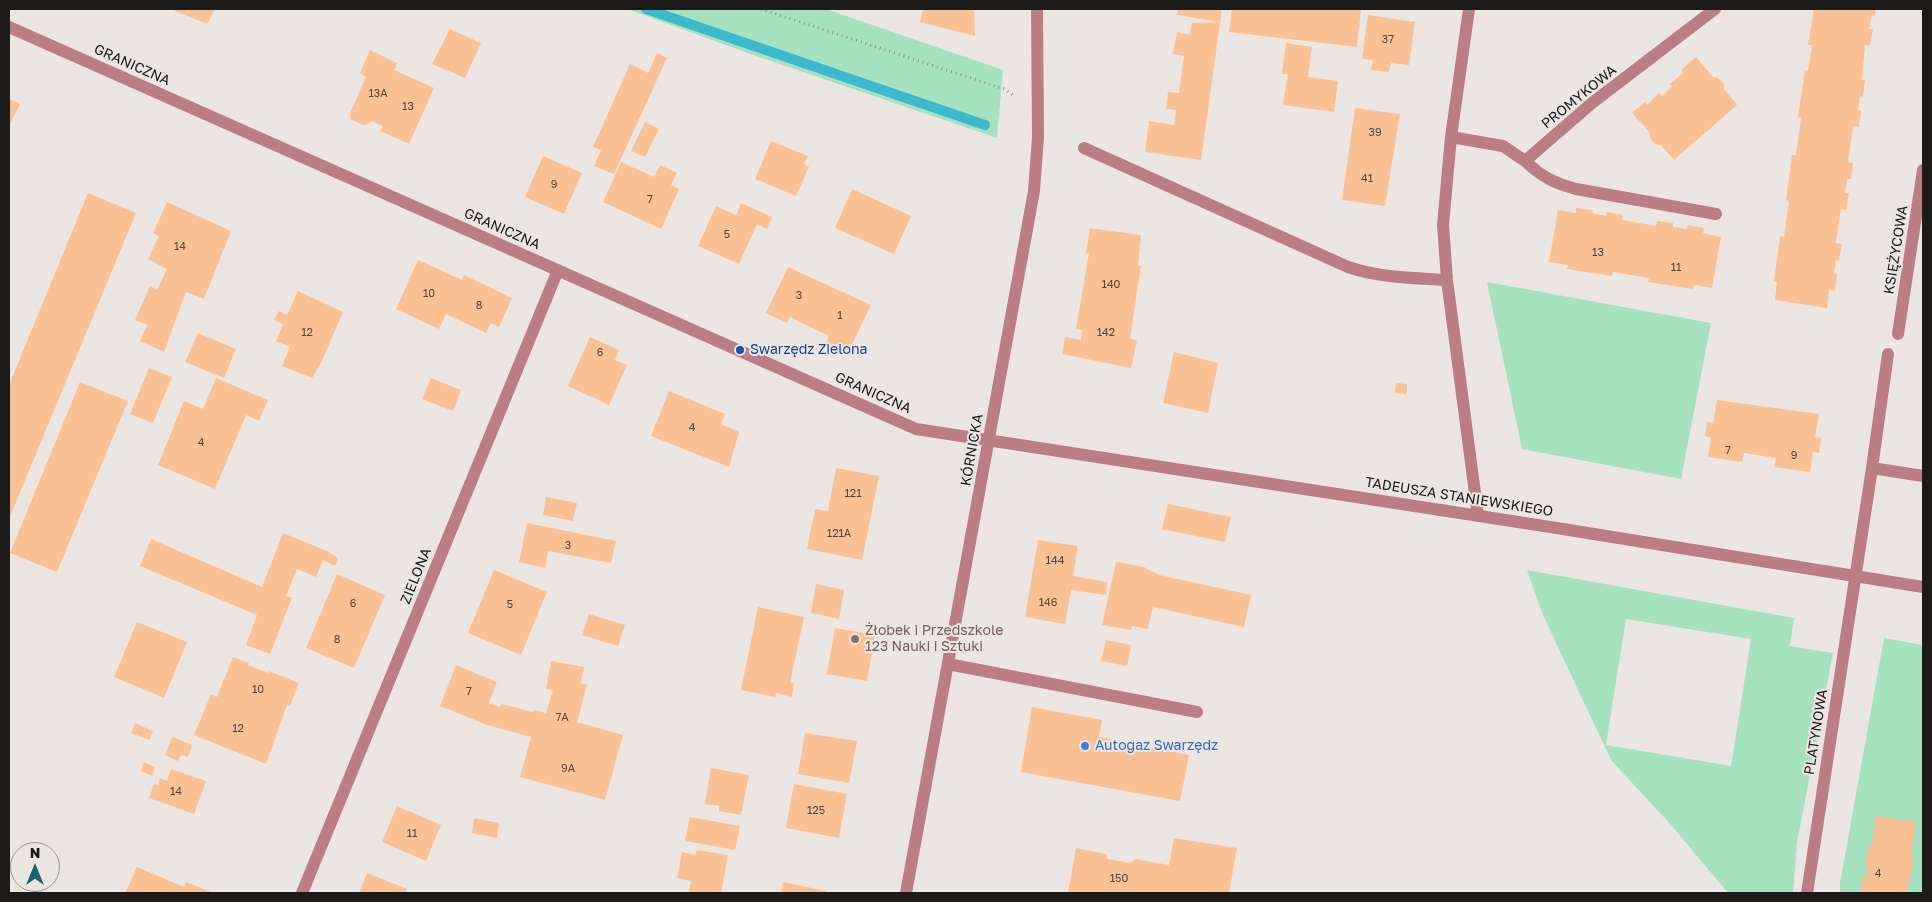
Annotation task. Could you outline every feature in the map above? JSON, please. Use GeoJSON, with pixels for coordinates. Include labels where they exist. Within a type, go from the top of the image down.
{"type":"FeatureCollection","features":[{"type":"Feature","properties":{"kind":"street","name":"KÓRNICKA"},"geometry":{"type":"LineString","coordinates":[[906,893],[1034,190],[1038,128],[1037,9]]}},
{"type":"Feature","properties":{"kind":"street"},"geometry":{"type":"LineString","coordinates":[[1469,9],[1451,137],[1443,225],[1447,280],[1478,516]]}},
{"type":"Feature","properties":{"kind":"street","name":"PROMYKOWA"},"geometry":{"type":"LineString","coordinates":[[1525,161],[1592,104],[1715,9]]}},
{"type":"Feature","properties":{"kind":"street","name":"GRANICZNA"},"geometry":{"type":"LineString","coordinates":[[9,27],[916,429],[989,440]]}},
{"type":"Feature","properties":{"kind":"street"},"geometry":{"type":"LineString","coordinates":[[1451,137],[1503,146],[1554,183],[1576,189],[1716,214]]}},
{"type":"Feature","properties":{"kind":"street"},"geometry":{"type":"LineString","coordinates":[[1084,148],[1348,267],[1384,276],[1447,280]]}},
{"type":"Feature","properties":{"kind":"street","name":"KSIĘŻYCOWA"},"geometry":{"type":"LineString","coordinates":[[1898,334],[1923,170]]}},
{"type":"Feature","properties":{"kind":"street","name":"ZIELONA"},"geometry":{"type":"LineString","coordinates":[[302,893],[558,270]]}},
{"type":"Feature","properties":{"kind":"street","name":"PLATYNOWA"},"geometry":{"type":"LineString","coordinates":[[1807,893],[1888,354]]}},
{"type":"Feature","properties":{"kind":"street","name":"TADEUSZA STANIEWSKIEGO"},"geometry":{"type":"LineString","coordinates":[[989,440],[1923,587]]}},
{"type":"Feature","properties":{"kind":"street"},"geometry":{"type":"LineString","coordinates":[[1872,468],[1923,476]]}},
{"type":"Feature","properties":{"kind":"street"},"geometry":{"type":"LineString","coordinates":[[948,664],[1198,712]]}},
{"type":"Feature","properties":{"kind":"path"},"geometry":{"type":"LineString","coordinates":[[760,9],[1004,89],[1018,98]]}},
{"type":"Feature","properties":{"kind":"green space"},"geometry":{"type":"Polygon","coordinates":[[[627,9],[826,9],[1003,70],[997,138],[756,56],[627,9]]]}},
{"type":"Feature","properties":{"kind":"green space"},"geometry":{"type":"Polygon","coordinates":[[[1487,282],[1711,323],[1681,479],[1522,449],[1487,282]]]}},
{"type":"Feature","properties":{"kind":"green space"},"geometry":{"type":"Polygon","coordinates":[[[1527,570],[1794,618],[1790,646],[1833,653],[1797,843],[1793,893],[1728,893],[1672,826],[1611,760],[1542,613],[1527,570]],[[1626,619],[1606,745],[1731,766],[1751,639],[1626,619]]]}},
{"type":"Feature","properties":{"kind":"green space"},"geometry":{"type":"Polygon","coordinates":[[[1884,638],[1923,645],[1923,893],[1840,893],[1840,883],[1884,638]]]}},
{"type":"Feature","properties":{"kind":"building"},"geometry":{"type":"Polygon","coordinates":[[[171,9],[215,9],[207,24],[171,9]]]}},
{"type":"Feature","properties":{"kind":"building"},"geometry":{"type":"Polygon","coordinates":[[[923,9],[974,9],[975,36],[920,22],[923,9]]]}},
{"type":"Feature","properties":{"kind":"building"},"geometry":{"type":"Polygon","coordinates":[[[1178,9],[1222,9],[1201,160],[1145,152],[1149,121],[1174,125],[1176,110],[1166,109],[1168,92],[1179,93],[1184,56],[1173,54],[1177,32],[1189,35],[1192,23],[1220,22],[1177,15],[1178,9]]]}},
{"type":"Feature","properties":{"kind":"building"},"geometry":{"type":"Polygon","coordinates":[[[1232,9],[1361,9],[1357,47],[1229,32],[1232,9]]]}},
{"type":"Feature","properties":{"kind":"building"},"geometry":{"type":"Polygon","coordinates":[[[1814,9],[1876,9],[1875,16],[1872,15],[1869,29],[1873,29],[1870,46],[1865,45],[1862,80],[1865,80],[1863,97],[1860,96],[1858,110],[1861,111],[1859,127],[1853,126],[1848,162],[1853,163],[1851,179],[1847,179],[1845,193],[1849,193],[1846,210],[1841,209],[1836,243],[1842,244],[1839,261],[1836,260],[1834,274],[1837,274],[1835,291],[1829,290],[1827,308],[1775,300],[1777,282],[1774,281],[1780,236],[1784,237],[1789,201],[1786,200],[1792,155],[1796,155],[1801,118],[1798,117],[1805,70],[1808,71],[1812,45],[1808,45],[1814,9]]]}},
{"type":"Feature","properties":{"kind":"building"},"geometry":{"type":"Polygon","coordinates":[[[1368,15],[1415,22],[1409,65],[1391,63],[1389,72],[1371,70],[1373,60],[1362,59],[1368,15]]]}},
{"type":"Feature","properties":{"kind":"building"},"geometry":{"type":"Polygon","coordinates":[[[450,29],[481,43],[465,78],[432,64],[450,29]]]}},
{"type":"Feature","properties":{"kind":"building"},"geometry":{"type":"Polygon","coordinates":[[[1286,43],[1312,47],[1308,77],[1338,81],[1334,112],[1283,105],[1288,74],[1282,74],[1286,43]]]}},
{"type":"Feature","properties":{"kind":"building"},"geometry":{"type":"Polygon","coordinates":[[[370,50],[397,63],[394,70],[434,88],[409,144],[380,131],[383,126],[371,121],[363,125],[350,119],[351,111],[366,77],[360,73],[370,50]]]}},
{"type":"Feature","properties":{"kind":"building"},"geometry":{"type":"Polygon","coordinates":[[[657,53],[667,58],[614,174],[594,166],[601,150],[593,147],[630,64],[648,73],[657,53]]]}},
{"type":"Feature","properties":{"kind":"building"},"geometry":{"type":"Polygon","coordinates":[[[1696,57],[1713,77],[1718,78],[1724,84],[1724,89],[1737,105],[1674,160],[1661,145],[1655,144],[1650,138],[1650,133],[1632,113],[1645,102],[1647,105],[1659,93],[1662,96],[1672,86],[1670,84],[1683,73],[1681,70],[1696,57]]]}},
{"type":"Feature","properties":{"kind":"building"},"geometry":{"type":"Polygon","coordinates":[[[9,99],[20,104],[9,126],[9,99]]]}},
{"type":"Feature","properties":{"kind":"building"},"geometry":{"type":"Polygon","coordinates":[[[1355,108],[1400,114],[1385,206],[1342,200],[1355,108]]]}},
{"type":"Feature","properties":{"kind":"building"},"geometry":{"type":"Polygon","coordinates":[[[645,122],[659,129],[645,157],[631,151],[645,122]]]}},
{"type":"Feature","properties":{"kind":"building"},"geometry":{"type":"Polygon","coordinates":[[[771,141],[808,156],[804,164],[809,167],[796,196],[755,179],[771,141]]]}},
{"type":"Feature","properties":{"kind":"building"},"geometry":{"type":"Polygon","coordinates":[[[543,156],[582,173],[564,214],[525,197],[543,156]]]}},
{"type":"Feature","properties":{"kind":"building"},"geometry":{"type":"Polygon","coordinates":[[[621,162],[654,177],[660,165],[677,173],[671,185],[679,189],[661,229],[603,202],[621,162]]]}},
{"type":"Feature","properties":{"kind":"building"},"geometry":{"type":"Polygon","coordinates":[[[852,189],[911,216],[894,254],[835,228],[852,189]]]}},
{"type":"Feature","properties":{"kind":"building"},"geometry":{"type":"Polygon","coordinates":[[[88,193],[136,213],[9,519],[9,385],[88,193]]]}},
{"type":"Feature","properties":{"kind":"building"},"geometry":{"type":"Polygon","coordinates":[[[167,202],[231,231],[204,299],[186,292],[164,352],[140,341],[147,325],[135,320],[150,286],[157,290],[167,269],[148,259],[159,236],[153,233],[167,202]]]}},
{"type":"Feature","properties":{"kind":"building"},"geometry":{"type":"Polygon","coordinates":[[[741,203],[772,217],[767,229],[757,224],[739,264],[698,246],[716,206],[736,215],[741,203]]]}},
{"type":"Feature","properties":{"kind":"building"},"geometry":{"type":"Polygon","coordinates":[[[1576,208],[1593,210],[1592,213],[1606,216],[1607,212],[1623,215],[1622,220],[1656,226],[1657,221],[1673,223],[1673,227],[1687,229],[1688,225],[1704,228],[1703,233],[1721,237],[1712,288],[1694,285],[1693,289],[1648,282],[1649,278],[1613,272],[1612,276],[1567,269],[1568,265],[1549,262],[1558,210],[1576,213],[1576,208]]]}},
{"type":"Feature","properties":{"kind":"building"},"geometry":{"type":"Polygon","coordinates":[[[1090,228],[1141,235],[1138,266],[1141,266],[1130,339],[1137,340],[1131,368],[1062,354],[1065,337],[1081,340],[1082,330],[1076,329],[1089,253],[1086,253],[1090,228]]]}},
{"type":"Feature","properties":{"kind":"building"},"geometry":{"type":"Polygon","coordinates":[[[418,260],[462,280],[464,275],[512,298],[499,327],[491,323],[486,333],[446,314],[439,329],[396,309],[418,260]]]}},
{"type":"Feature","properties":{"kind":"building"},"geometry":{"type":"Polygon","coordinates":[[[788,267],[871,305],[848,353],[826,343],[829,336],[790,317],[787,323],[766,313],[788,267]]]}},
{"type":"Feature","properties":{"kind":"building"},"geometry":{"type":"Polygon","coordinates":[[[298,291],[343,312],[322,361],[312,378],[282,366],[290,347],[276,341],[283,324],[274,320],[279,311],[287,315],[298,291]]]}},
{"type":"Feature","properties":{"kind":"building"},"geometry":{"type":"Polygon","coordinates":[[[198,333],[236,349],[224,378],[185,362],[198,333]]]}},
{"type":"Feature","properties":{"kind":"building"},"geometry":{"type":"Polygon","coordinates":[[[590,337],[619,350],[615,360],[627,365],[609,405],[568,386],[590,337]]]}},
{"type":"Feature","properties":{"kind":"building"},"geometry":{"type":"Polygon","coordinates":[[[1174,352],[1218,363],[1208,413],[1163,403],[1174,352]]]}},
{"type":"Feature","properties":{"kind":"building"},"geometry":{"type":"Polygon","coordinates":[[[149,368],[172,377],[153,423],[130,414],[149,368]]]}},
{"type":"Feature","properties":{"kind":"building"},"geometry":{"type":"Polygon","coordinates":[[[216,378],[268,400],[259,421],[246,415],[215,489],[158,465],[184,401],[203,409],[216,378]]]}},
{"type":"Feature","properties":{"kind":"building"},"geometry":{"type":"Polygon","coordinates":[[[431,378],[461,390],[453,411],[422,399],[431,378]]]}},
{"type":"Feature","properties":{"kind":"building"},"geometry":{"type":"Polygon","coordinates":[[[80,382],[128,401],[57,572],[10,553],[80,382]]]}},
{"type":"Feature","properties":{"kind":"building"},"geometry":{"type":"Polygon","coordinates":[[[1396,383],[1407,384],[1407,394],[1395,393],[1396,383]]]}},
{"type":"Feature","properties":{"kind":"building"},"geometry":{"type":"Polygon","coordinates":[[[669,391],[725,414],[721,424],[739,432],[729,467],[651,436],[669,391]]]}},
{"type":"Feature","properties":{"kind":"building"},"geometry":{"type":"Polygon","coordinates":[[[1717,400],[1819,414],[1815,437],[1821,438],[1819,453],[1813,452],[1810,472],[1774,467],[1776,458],[1744,453],[1742,462],[1708,457],[1711,438],[1705,436],[1707,422],[1713,423],[1717,400]]]}},
{"type":"Feature","properties":{"kind":"building"},"geometry":{"type":"Polygon","coordinates":[[[836,468],[879,476],[862,560],[807,549],[815,509],[828,511],[836,468]]]}},
{"type":"Feature","properties":{"kind":"building"},"geometry":{"type":"Polygon","coordinates":[[[546,497],[577,503],[573,521],[543,515],[546,497]]]}},
{"type":"Feature","properties":{"kind":"building"},"geometry":{"type":"Polygon","coordinates":[[[1168,504],[1231,517],[1225,542],[1162,529],[1168,504]]]}},
{"type":"Feature","properties":{"kind":"building"},"geometry":{"type":"Polygon","coordinates":[[[527,523],[616,541],[611,563],[548,551],[545,568],[519,562],[527,523]]]}},
{"type":"Feature","properties":{"kind":"building"},"geometry":{"type":"Polygon","coordinates":[[[283,533],[327,551],[338,558],[335,566],[323,560],[316,577],[297,569],[286,596],[292,598],[270,654],[246,645],[257,615],[140,566],[151,539],[262,587],[283,533]]]}},
{"type":"Feature","properties":{"kind":"building"},"geometry":{"type":"Polygon","coordinates":[[[1038,540],[1078,546],[1073,576],[1107,582],[1106,595],[1071,590],[1065,624],[1025,617],[1038,540]]]}},
{"type":"Feature","properties":{"kind":"building"},"geometry":{"type":"Polygon","coordinates":[[[1116,562],[1144,567],[1159,575],[1251,595],[1244,627],[1153,607],[1148,629],[1132,626],[1131,630],[1102,625],[1116,562]]]}},
{"type":"Feature","properties":{"kind":"building"},"geometry":{"type":"Polygon","coordinates":[[[494,570],[547,592],[521,655],[468,633],[494,570]]]}},
{"type":"Feature","properties":{"kind":"building"},"geometry":{"type":"Polygon","coordinates":[[[337,574],[385,595],[354,668],[306,648],[337,574]]]}},
{"type":"Feature","properties":{"kind":"building"},"geometry":{"type":"Polygon","coordinates":[[[816,584],[844,590],[839,619],[811,613],[816,584]]]}},
{"type":"Feature","properties":{"kind":"building"},"geometry":{"type":"Polygon","coordinates":[[[758,607],[804,617],[790,683],[794,683],[792,697],[776,693],[775,697],[741,690],[758,607]]]}},
{"type":"Feature","properties":{"kind":"building"},"geometry":{"type":"Polygon","coordinates":[[[589,614],[625,625],[618,646],[582,635],[589,614]]]}},
{"type":"Feature","properties":{"kind":"building"},"geometry":{"type":"Polygon","coordinates":[[[137,622],[187,642],[164,698],[114,677],[137,622]]]}},
{"type":"Feature","properties":{"kind":"building"},"geometry":{"type":"Polygon","coordinates":[[[835,628],[875,635],[867,681],[827,674],[835,628]]]}},
{"type":"Feature","properties":{"kind":"building"},"geometry":{"type":"Polygon","coordinates":[[[1106,640],[1131,645],[1127,666],[1101,661],[1106,640]]]}},
{"type":"Feature","properties":{"kind":"building"},"geometry":{"type":"Polygon","coordinates":[[[233,657],[268,673],[269,671],[299,683],[290,706],[287,705],[266,764],[194,735],[211,694],[217,697],[233,657]]]}},
{"type":"Feature","properties":{"kind":"building"},"geometry":{"type":"Polygon","coordinates":[[[551,661],[584,667],[581,683],[587,685],[577,722],[623,735],[605,800],[520,777],[531,737],[487,725],[440,706],[456,665],[497,682],[489,703],[499,707],[502,704],[533,712],[534,710],[546,713],[553,690],[546,689],[551,661]]]}},
{"type":"Feature","properties":{"kind":"building","name":"Autogaz Swarzędz"},"geometry":{"type":"Polygon","coordinates":[[[1032,707],[1102,720],[1099,737],[1189,755],[1180,801],[1021,772],[1032,707]]]}},
{"type":"Feature","properties":{"kind":"building"},"geometry":{"type":"Polygon","coordinates":[[[135,723],[153,731],[149,740],[131,733],[135,723]]]}},
{"type":"Feature","properties":{"kind":"building"},"geometry":{"type":"Polygon","coordinates":[[[805,733],[857,741],[849,783],[798,774],[805,733]]]}},
{"type":"Feature","properties":{"kind":"building"},"geometry":{"type":"Polygon","coordinates":[[[172,737],[192,745],[188,757],[181,755],[178,761],[165,755],[172,737]]]}},
{"type":"Feature","properties":{"kind":"building"},"geometry":{"type":"Polygon","coordinates":[[[144,762],[155,767],[152,776],[141,771],[144,762]]]}},
{"type":"Feature","properties":{"kind":"building"},"geometry":{"type":"Polygon","coordinates":[[[711,768],[749,775],[741,815],[719,811],[719,806],[705,804],[711,768]]]}},
{"type":"Feature","properties":{"kind":"building"},"geometry":{"type":"Polygon","coordinates":[[[171,769],[206,781],[194,814],[149,798],[154,784],[158,785],[160,778],[167,781],[171,769]]]}},
{"type":"Feature","properties":{"kind":"building"},"geometry":{"type":"Polygon","coordinates":[[[794,784],[847,794],[839,838],[786,828],[794,784]]]}},
{"type":"Feature","properties":{"kind":"building"},"geometry":{"type":"Polygon","coordinates":[[[397,806],[441,825],[426,861],[382,842],[397,806]]]}},
{"type":"Feature","properties":{"kind":"building"},"geometry":{"type":"Polygon","coordinates":[[[1876,816],[1916,822],[1911,855],[1914,855],[1907,893],[1860,893],[1863,877],[1866,877],[1868,866],[1865,866],[1868,847],[1871,848],[1876,816]]]}},
{"type":"Feature","properties":{"kind":"building"},"geometry":{"type":"Polygon","coordinates":[[[690,817],[740,826],[735,850],[685,841],[690,817]]]}},
{"type":"Feature","properties":{"kind":"building"},"geometry":{"type":"Polygon","coordinates":[[[474,818],[499,823],[497,838],[472,833],[474,818]]]}},
{"type":"Feature","properties":{"kind":"building"},"geometry":{"type":"Polygon","coordinates":[[[1174,838],[1237,848],[1229,893],[1068,893],[1076,848],[1106,854],[1108,859],[1130,863],[1136,859],[1169,865],[1174,838]]]}},
{"type":"Feature","properties":{"kind":"building"},"geometry":{"type":"Polygon","coordinates":[[[697,850],[728,855],[721,893],[689,893],[691,881],[677,878],[682,852],[695,855],[697,850]]]}},
{"type":"Feature","properties":{"kind":"building"},"geometry":{"type":"Polygon","coordinates":[[[137,867],[184,887],[186,882],[213,893],[125,893],[137,867]]]}},
{"type":"Feature","properties":{"kind":"building"},"geometry":{"type":"Polygon","coordinates":[[[367,873],[407,889],[405,893],[359,893],[367,873]]]}},
{"type":"Feature","properties":{"kind":"building"},"geometry":{"type":"Polygon","coordinates":[[[783,882],[826,891],[825,893],[781,893],[783,882]]]}},
{"type":"Feature","properties":{"kind":"waterway"},"geometry":{"type":"LineString","coordinates":[[646,9],[985,125]]}},
{"type":"Feature","properties":{"kind":"place","name":"Swarzędz Zielona"},"geometry":{"type":"Point","coordinates":[740,350]}},
{"type":"Feature","properties":{"kind":"place","name":"Żłobek i Przedszkole 123 Nauki i Sztuki"},"geometry":{"type":"Point","coordinates":[855,639]}},
{"type":"Feature","properties":{"kind":"place","name":"Autogaz Swarzędz"},"geometry":{"type":"Point","coordinates":[1085,746]}}]}
